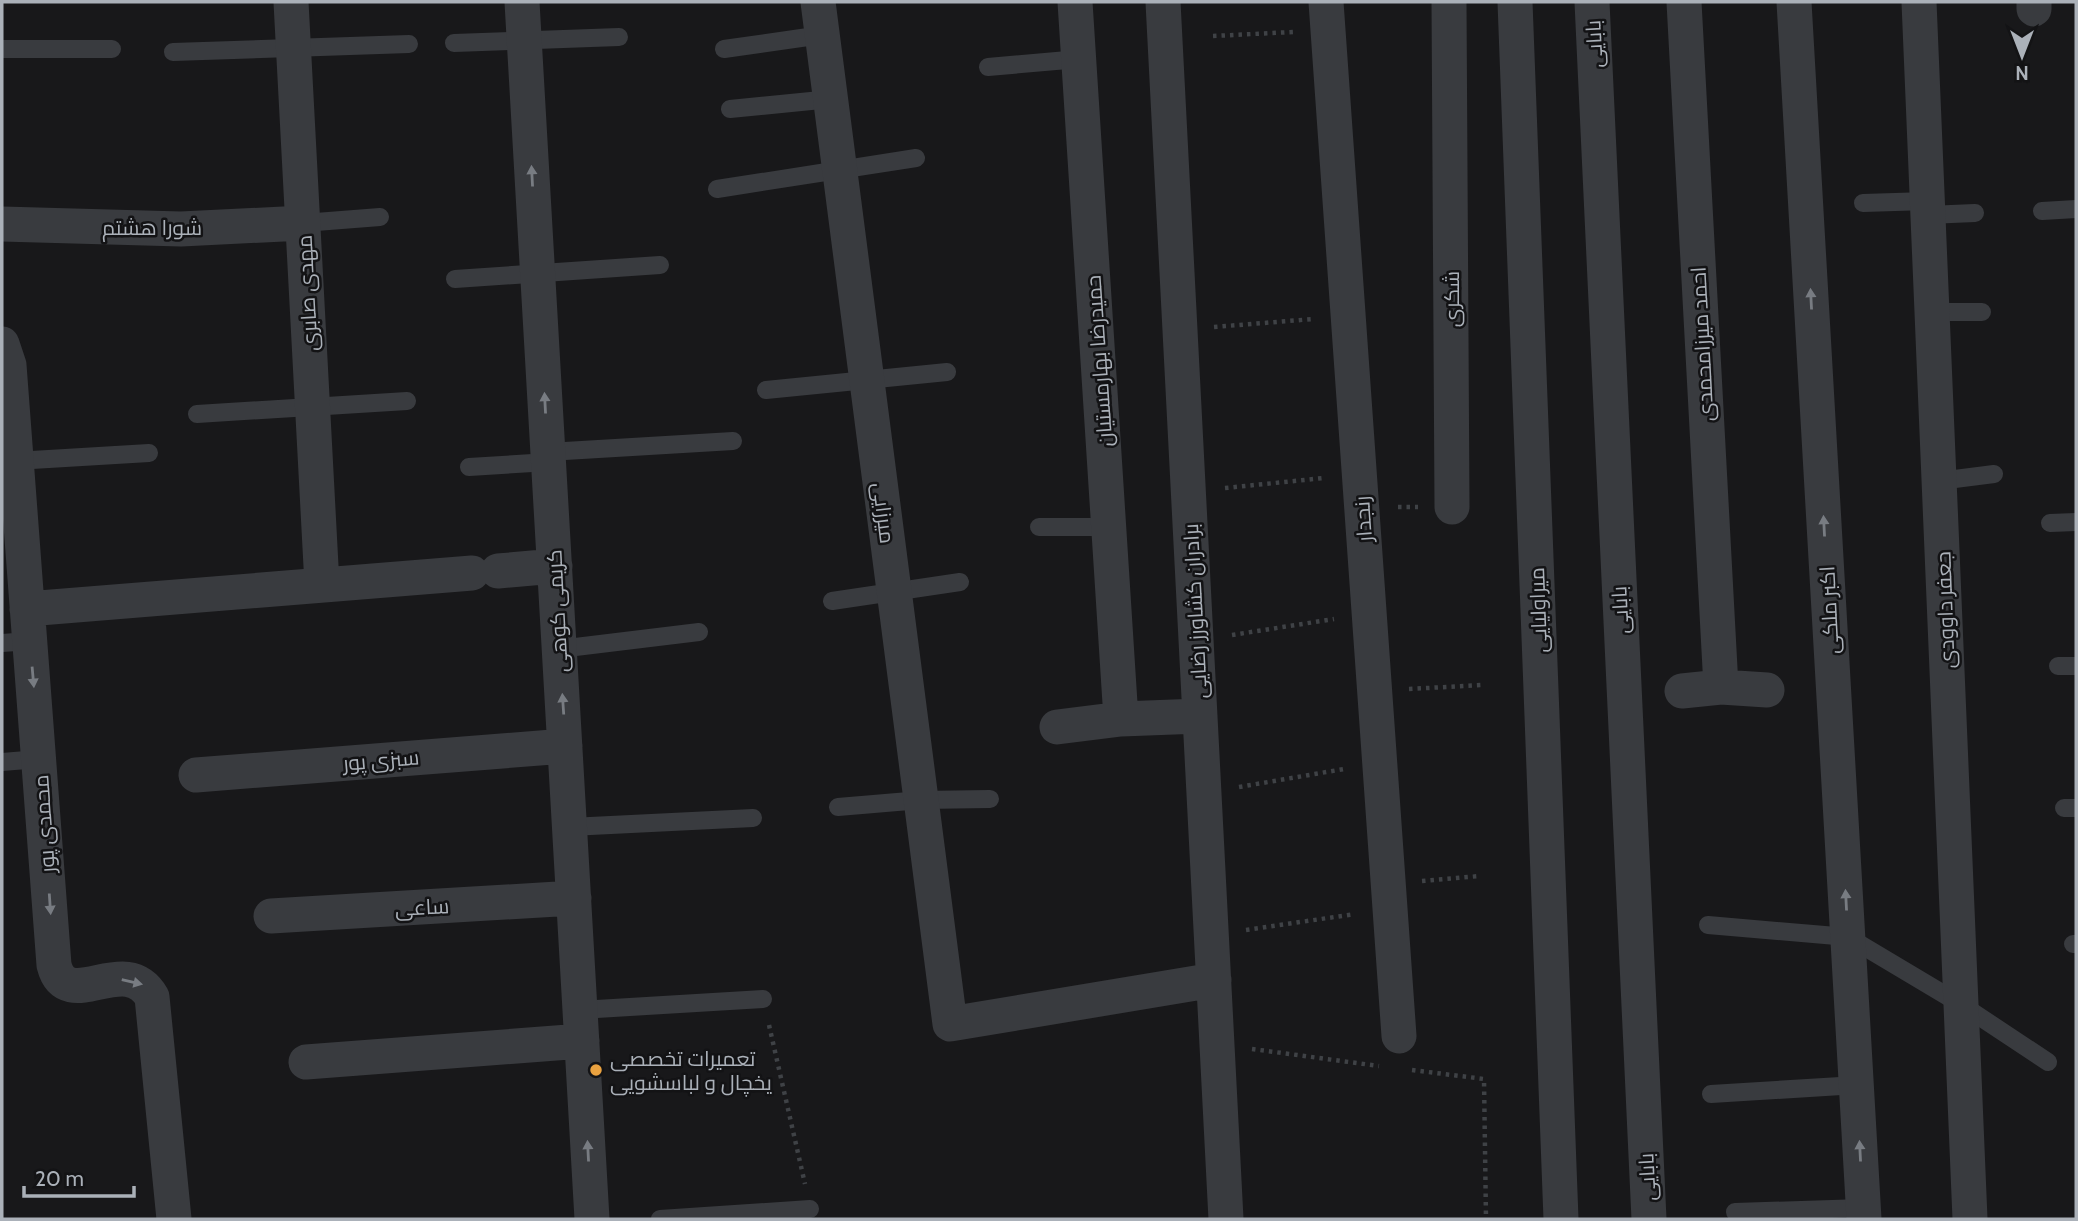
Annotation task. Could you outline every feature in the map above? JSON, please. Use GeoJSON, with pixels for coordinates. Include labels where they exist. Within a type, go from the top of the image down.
{"type":"FeatureCollection","features":[{"type":"Feature","properties":{"kind":"street","name":"مهدی صابری"},"geometry":{"type":"LineString","coordinates":[[291,2],[322,585]]}},
{"type":"Feature","properties":{"kind":"street","name":"کریمی کوهی"},"geometry":{"type":"LineString","coordinates":[[522,2],[592,1219]]}},
{"type":"Feature","properties":{"kind":"street","name":"حمیدرضا بهارمستیان"},"geometry":{"type":"LineString","coordinates":[[1075,2],[1121,719]]}},
{"type":"Feature","properties":{"kind":"street","name":"برادران کشاورز رضایی"},"geometry":{"type":"LineString","coordinates":[[1163,2],[1226,1219]]}},
{"type":"Feature","properties":{"kind":"street","name":"شکری"},"geometry":{"type":"LineString","coordinates":[[1449,2],[1452,507]]}},
{"type":"Feature","properties":{"kind":"street","name":"میراولیایی"},"geometry":{"type":"LineString","coordinates":[[1515,2],[1561,1219]]}},
{"type":"Feature","properties":{"kind":"street","name":"بابایی"},"geometry":{"type":"LineString","coordinates":[[1592,2],[1648,1219]]}},
{"type":"Feature","properties":{"kind":"street","name":"احمد میرزامحمدی"},"geometry":{"type":"LineString","coordinates":[[1684,2],[1721,687]]}},
{"type":"Feature","properties":{"kind":"street","name":"اکبر ملکی"},"geometry":{"type":"LineString","coordinates":[[1794,2],[1864,1214]]}},
{"type":"Feature","properties":{"kind":"street","name":"جعفر داوودی"},"geometry":{"type":"LineString","coordinates":[[1919,2],[1970,1219]]}},
{"type":"Feature","properties":{"kind":"street","name":"رنجدار"},"geometry":{"type":"LineString","coordinates":[[1327,16],[1389,896],[1396,1057]]}},
{"type":"Feature","properties":{"kind":"street","name":"میرزایی"},"geometry":{"type":"LineString","coordinates":[[820,18],[950,1024],[1214,980]]}},
{"type":"Feature","properties":{"kind":"street","name":"شورا هشتم"},"geometry":{"type":"LineString","coordinates":[[2,224],[181,229],[303,223]]}},
{"type":"Feature","properties":{"kind":"street","name":"محمدی پور"},"geometry":{"type":"LineString","coordinates":[[2,344],[9,365],[11,514],[19,631],[39,759],[54,965],[57,976],[65,984],[124,979],[145,985],[152,997],[174,1219]]}},
{"type":"Feature","properties":{"kind":"street"},"geometry":{"type":"LineString","coordinates":[[19,631],[322,585],[555,566]]}},
{"type":"Feature","properties":{"kind":"street"},"geometry":{"type":"LineString","coordinates":[[1682,691],[1721,687],[1767,690]]}},
{"type":"Feature","properties":{"kind":"street"},"geometry":{"type":"LineString","coordinates":[[1057,727],[1121,719],[1200,716]]}},
{"type":"Feature","properties":{"kind":"street","name":"سبزی پور"},"geometry":{"type":"LineString","coordinates":[[196,775],[565,746]]}},
{"type":"Feature","properties":{"kind":"street","name":"ساعی"},"geometry":{"type":"LineString","coordinates":[[271,916],[574,898]]}},
{"type":"Feature","properties":{"kind":"street"},"geometry":{"type":"LineString","coordinates":[[306,1062],[581,1026]]}},
{"type":"Feature","properties":{"kind":"lane"},"geometry":{"type":"LineString","coordinates":[[724,49],[820,18]]}},
{"type":"Feature","properties":{"kind":"lane"},"geometry":{"type":"LineString","coordinates":[[454,43],[619,37]]}},
{"type":"Feature","properties":{"kind":"lane"},"geometry":{"type":"LineString","coordinates":[[173,52],[410,44]]}},
{"type":"Feature","properties":{"kind":"lane"},"geometry":{"type":"LineString","coordinates":[[2,49],[112,49]]}},
{"type":"Feature","properties":{"kind":"lane"},"geometry":{"type":"LineString","coordinates":[[988,67],[1079,59]]}},
{"type":"Feature","properties":{"kind":"lane"},"geometry":{"type":"LineString","coordinates":[[730,109],[831,99]]}},
{"type":"Feature","properties":{"kind":"lane"},"geometry":{"type":"LineString","coordinates":[[717,188],[916,158]]}},
{"type":"Feature","properties":{"kind":"lane"},"geometry":{"type":"LineString","coordinates":[[1863,202],[1975,213]]}},
{"type":"Feature","properties":{"kind":"lane"},"geometry":{"type":"LineString","coordinates":[[2042,211],[2076,209]]}},
{"type":"Feature","properties":{"kind":"lane"},"geometry":{"type":"LineString","coordinates":[[303,223],[380,217]]}},
{"type":"Feature","properties":{"kind":"lane"},"geometry":{"type":"LineString","coordinates":[[455,279],[660,265]]}},
{"type":"Feature","properties":{"kind":"lane"},"geometry":{"type":"LineString","coordinates":[[1932,312],[1982,312]]}},
{"type":"Feature","properties":{"kind":"lane"},"geometry":{"type":"LineString","coordinates":[[766,390],[947,372]]}},
{"type":"Feature","properties":{"kind":"lane"},"geometry":{"type":"LineString","coordinates":[[197,414],[407,401]]}},
{"type":"Feature","properties":{"kind":"lane"},"geometry":{"type":"LineString","coordinates":[[469,467],[549,457],[733,441]]}},
{"type":"Feature","properties":{"kind":"lane"},"geometry":{"type":"LineString","coordinates":[[10,445],[149,453]]}},
{"type":"Feature","properties":{"kind":"lane"},"geometry":{"type":"LineString","coordinates":[[1939,481],[1994,474]]}},
{"type":"Feature","properties":{"kind":"lane"},"geometry":{"type":"LineString","coordinates":[[2050,523],[2076,522]]}},
{"type":"Feature","properties":{"kind":"lane"},"geometry":{"type":"LineString","coordinates":[[1039,527],[1109,527]]}},
{"type":"Feature","properties":{"kind":"lane"},"geometry":{"type":"LineString","coordinates":[[832,601],[960,582]]}},
{"type":"Feature","properties":{"kind":"lane"},"geometry":{"type":"LineString","coordinates":[[559,649],[699,632]]}},
{"type":"Feature","properties":{"kind":"lane"},"geometry":{"type":"LineString","coordinates":[[2,762],[39,759]]}},
{"type":"Feature","properties":{"kind":"lane"},"geometry":{"type":"LineString","coordinates":[[838,807],[921,800],[990,799]]}},
{"type":"Feature","properties":{"kind":"lane"},"geometry":{"type":"LineString","coordinates":[[570,827],[753,818]]}},
{"type":"Feature","properties":{"kind":"lane"},"geometry":{"type":"LineString","coordinates":[[1708,925],[1848,937],[1962,1005],[2048,1062]]}},
{"type":"Feature","properties":{"kind":"lane"},"geometry":{"type":"LineString","coordinates":[[581,1026],[763,999]]}},
{"type":"Feature","properties":{"kind":"lane"},"geometry":{"type":"LineString","coordinates":[[1711,1094],[1857,1085]]}},
{"type":"Feature","properties":{"kind":"lane"},"geometry":{"type":"LineString","coordinates":[[660,1219],[810,1209]]}},
{"type":"Feature","properties":{"kind":"lane"},"geometry":{"type":"LineString","coordinates":[[1735,1212],[1864,1214]]}},
{"type":"Feature","properties":{"kind":"path"},"geometry":{"type":"LineString","coordinates":[[1213,36],[1327,16]]}},
{"type":"Feature","properties":{"kind":"path"},"geometry":{"type":"LineString","coordinates":[[1180,330],[1349,316]]}},
{"type":"Feature","properties":{"kind":"path"},"geometry":{"type":"LineString","coordinates":[[1188,492],[1361,491],[1452,507]]}},
{"type":"Feature","properties":{"kind":"path"},"geometry":{"type":"LineString","coordinates":[[1196,641],[1370,614]]}},
{"type":"Feature","properties":{"kind":"path"},"geometry":{"type":"LineString","coordinates":[[1375,691],[1482,685]]}},
{"type":"Feature","properties":{"kind":"path"},"geometry":{"type":"LineString","coordinates":[[1204,794],[1380,762]]}},
{"type":"Feature","properties":{"kind":"path"},"geometry":{"type":"LineString","coordinates":[[1211,935],[1480,876]]}},
{"type":"Feature","properties":{"kind":"path"},"geometry":{"type":"LineString","coordinates":[[763,999],[810,1209]]}},
{"type":"Feature","properties":{"kind":"path"},"geometry":{"type":"LineString","coordinates":[[1217,1044],[1396,1057],[1484,1079],[1486,1219]]}},
{"type":"Feature","properties":{"kind":"place","name":"تعمیرات تخصصی یخچال و لباسشویی"},"geometry":{"type":"Point","coordinates":[596,1070]}}]}
